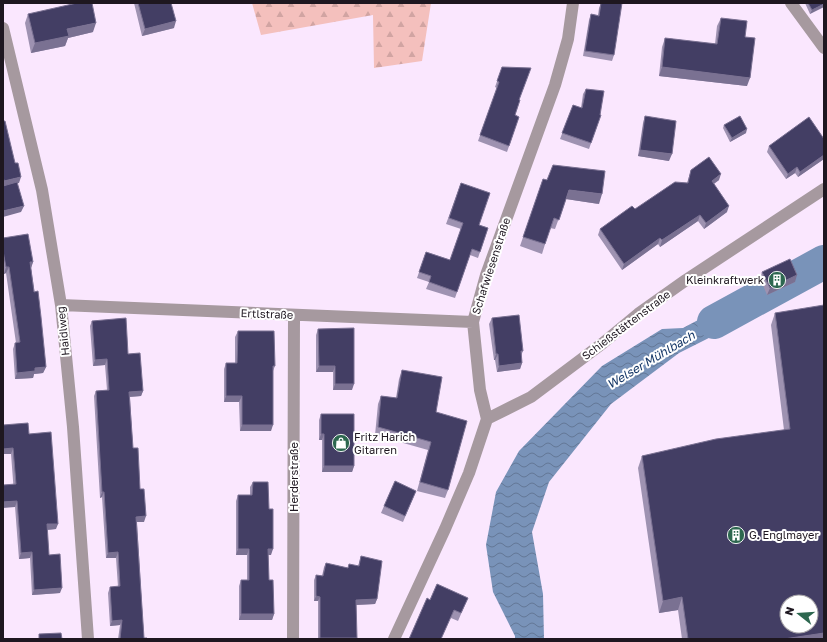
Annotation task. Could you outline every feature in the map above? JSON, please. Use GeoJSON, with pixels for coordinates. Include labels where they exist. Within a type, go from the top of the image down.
{"type":"FeatureCollection","features":[{"type":"Feature","properties":{"kind":"street","name":"Schafwiesenstraße"},"geometry":{"type":"LineString","coordinates":[[487,419],[480,390],[473,322],[486,275],[555,85],[568,39],[573,3]]}},
{"type":"Feature","properties":{"kind":"street"},"geometry":{"type":"LineString","coordinates":[[791,3],[824,48]]}},
{"type":"Feature","properties":{"kind":"street","name":"Haidlweg"},"geometry":{"type":"LineString","coordinates":[[3,28],[42,190],[61,305],[73,426],[88,639]]}},
{"type":"Feature","properties":{"kind":"street","name":"Schießstättenstraße"},"geometry":{"type":"LineString","coordinates":[[487,419],[531,397],[603,343],[638,314],[686,280],[824,189]]}},
{"type":"Feature","properties":{"kind":"street","name":"Ertlstraße"},"geometry":{"type":"LineString","coordinates":[[61,305],[294,316],[473,322]]}},
{"type":"Feature","properties":{"kind":"street","name":"Herderstraße"},"geometry":{"type":"LineString","coordinates":[[294,316],[294,639]]}},
{"type":"Feature","properties":{"kind":"street"},"geometry":{"type":"LineString","coordinates":[[394,639],[469,473],[487,419]]}},
{"type":"Feature","properties":{"kind":"green space"},"geometry":{"type":"Polygon","coordinates":[[[252,3],[431,3],[422,61],[374,68],[373,15],[261,35],[252,3]]]}},
{"type":"Feature","properties":{"kind":"water"},"geometry":{"type":"Polygon","coordinates":[[[824,248],[824,280],[679,353],[611,404],[549,482],[532,532],[543,594],[544,639],[515,639],[515,636],[493,592],[486,545],[496,492],[519,451],[602,366],[662,329],[683,328],[751,292],[755,299],[793,279],[796,268],[824,248]]]}},
{"type":"Feature","properties":{"kind":"building"},"geometry":{"type":"Polygon","coordinates":[[[77,3],[92,3],[96,23],[67,29],[69,36],[35,43],[28,14],[77,3]]]}},
{"type":"Feature","properties":{"kind":"building"},"geometry":{"type":"Polygon","coordinates":[[[138,3],[171,3],[176,21],[145,29],[138,3]]]}},
{"type":"Feature","properties":{"kind":"building"},"geometry":{"type":"Polygon","coordinates":[[[601,3],[622,3],[614,55],[585,51],[591,14],[599,16],[601,3]]]}},
{"type":"Feature","properties":{"kind":"building"},"geometry":{"type":"Polygon","coordinates":[[[808,3],[824,3],[824,4],[812,10],[808,3]]]}},
{"type":"Feature","properties":{"kind":"building"},"geometry":{"type":"Polygon","coordinates":[[[721,18],[747,21],[745,37],[755,38],[750,78],[662,67],[665,38],[717,44],[721,18]]]}},
{"type":"Feature","properties":{"kind":"building"},"geometry":{"type":"Polygon","coordinates":[[[502,67],[531,68],[519,100],[515,115],[519,117],[509,146],[480,135],[499,82],[497,81],[502,67]]]}},
{"type":"Feature","properties":{"kind":"building"},"geometry":{"type":"Polygon","coordinates":[[[586,89],[604,91],[601,115],[591,143],[562,133],[573,105],[582,108],[586,89]]]}},
{"type":"Feature","properties":{"kind":"building"},"geometry":{"type":"Polygon","coordinates":[[[645,116],[676,121],[672,154],[640,150],[645,116]]]}},
{"type":"Feature","properties":{"kind":"building"},"geometry":{"type":"Polygon","coordinates":[[[740,116],[747,129],[732,138],[724,125],[740,116]]]}},
{"type":"Feature","properties":{"kind":"building"},"geometry":{"type":"Polygon","coordinates":[[[809,117],[824,139],[824,155],[800,172],[797,167],[788,174],[769,146],[809,117]]]}},
{"type":"Feature","properties":{"kind":"building"},"geometry":{"type":"Polygon","coordinates":[[[3,121],[5,121],[15,163],[18,163],[21,177],[4,181],[3,176],[3,121]]]}},
{"type":"Feature","properties":{"kind":"building"},"geometry":{"type":"Polygon","coordinates":[[[709,157],[721,174],[712,181],[729,206],[706,223],[700,215],[662,240],[660,238],[624,264],[600,229],[632,206],[635,209],[675,182],[688,183],[691,170],[709,157]]]}},
{"type":"Feature","properties":{"kind":"building"},"geometry":{"type":"Polygon","coordinates":[[[553,165],[605,171],[602,194],[569,190],[559,220],[554,218],[545,244],[523,237],[543,179],[547,180],[553,165]]]}},
{"type":"Feature","properties":{"kind":"building"},"geometry":{"type":"Polygon","coordinates":[[[17,182],[24,206],[3,211],[3,186],[17,182]]]}},
{"type":"Feature","properties":{"kind":"building"},"geometry":{"type":"Polygon","coordinates":[[[461,183],[490,193],[479,225],[488,228],[480,252],[472,249],[457,292],[429,282],[431,276],[419,272],[426,252],[450,260],[463,223],[449,218],[461,183]]]}},
{"type":"Feature","properties":{"kind":"building"},"geometry":{"type":"Polygon","coordinates":[[[28,234],[33,262],[30,262],[34,292],[38,291],[46,367],[35,368],[35,371],[17,373],[15,343],[20,342],[9,267],[6,267],[3,251],[3,238],[28,234]]]}},
{"type":"Feature","properties":{"kind":"building"},"geometry":{"type":"Polygon","coordinates":[[[790,259],[797,275],[770,288],[762,272],[790,259]]]}},
{"type":"Feature","properties":{"kind":"building","name":"G. Englmayer"},"geometry":{"type":"Polygon","coordinates":[[[824,305],[824,633],[819,634],[819,594],[779,594],[779,634],[817,634],[784,639],[688,639],[682,597],[663,601],[642,456],[716,439],[790,429],[775,313],[824,305]]]}},
{"type":"Feature","properties":{"kind":"building"},"geometry":{"type":"Polygon","coordinates":[[[519,315],[523,351],[521,351],[522,363],[499,366],[498,354],[496,354],[492,318],[519,315]]]}},
{"type":"Feature","properties":{"kind":"building"},"geometry":{"type":"Polygon","coordinates":[[[126,318],[128,354],[140,353],[143,391],[129,392],[133,448],[138,448],[140,489],[144,489],[146,516],[136,517],[144,638],[147,639],[120,639],[122,620],[112,621],[110,587],[120,586],[118,552],[108,553],[104,492],[102,492],[96,391],[109,390],[107,359],[95,360],[92,321],[126,318]]]}},
{"type":"Feature","properties":{"kind":"building"},"geometry":{"type":"Polygon","coordinates":[[[354,328],[354,384],[335,384],[335,366],[319,366],[318,329],[354,328]]]}},
{"type":"Feature","properties":{"kind":"building"},"geometry":{"type":"Polygon","coordinates":[[[238,331],[274,331],[275,366],[273,366],[273,425],[242,425],[242,396],[226,396],[226,363],[237,363],[238,331]]]}},
{"type":"Feature","properties":{"kind":"building"},"geometry":{"type":"Polygon","coordinates":[[[402,370],[442,377],[436,412],[467,421],[448,490],[420,482],[431,442],[378,427],[381,396],[397,398],[402,370]]]}},
{"type":"Feature","properties":{"kind":"building","name":"Fritz Harich Gitarren"},"geometry":{"type":"Polygon","coordinates":[[[321,414],[354,414],[354,466],[324,466],[324,434],[321,434],[321,414]]]}},
{"type":"Feature","properties":{"kind":"building"},"geometry":{"type":"Polygon","coordinates":[[[28,423],[29,434],[51,432],[58,524],[47,524],[49,555],[60,554],[62,588],[34,590],[32,552],[21,553],[17,501],[3,502],[3,485],[16,484],[13,448],[3,449],[3,425],[28,423]]]}},
{"type":"Feature","properties":{"kind":"building"},"geometry":{"type":"Polygon","coordinates":[[[395,481],[416,491],[405,516],[384,506],[395,481]]]}},
{"type":"Feature","properties":{"kind":"building"},"geometry":{"type":"Polygon","coordinates":[[[253,482],[268,482],[269,509],[273,509],[273,549],[268,549],[269,580],[273,580],[274,614],[241,614],[241,580],[249,580],[249,549],[238,549],[238,495],[252,495],[253,482]]]}},
{"type":"Feature","properties":{"kind":"building"},"geometry":{"type":"Polygon","coordinates":[[[361,556],[382,561],[377,599],[356,600],[357,638],[320,638],[320,597],[316,596],[316,575],[323,576],[326,563],[348,568],[349,564],[359,566],[361,556]]]}},
{"type":"Feature","properties":{"kind":"building"},"geometry":{"type":"Polygon","coordinates":[[[437,584],[468,598],[461,613],[454,610],[441,639],[409,639],[427,598],[430,600],[437,584]]]}},
{"type":"Feature","properties":{"kind":"building"},"geometry":{"type":"Polygon","coordinates":[[[61,633],[62,639],[39,639],[39,634],[61,633]]]}},
{"type":"Feature","properties":{"kind":"waterway","name":"Welser Mühlbach"},"geometry":{"type":"LineString","coordinates":[[714,322],[824,262]]}},
{"type":"Feature","properties":{"kind":"place","name":"Kleinkraftwerk"},"geometry":{"type":"Point","coordinates":[777,280]}},
{"type":"Feature","properties":{"kind":"place","name":"Fritz Harich Gitarren"},"geometry":{"type":"Point","coordinates":[341,443]}},
{"type":"Feature","properties":{"kind":"place","name":"G. Englmayer"},"geometry":{"type":"Point","coordinates":[736,535]}}]}
